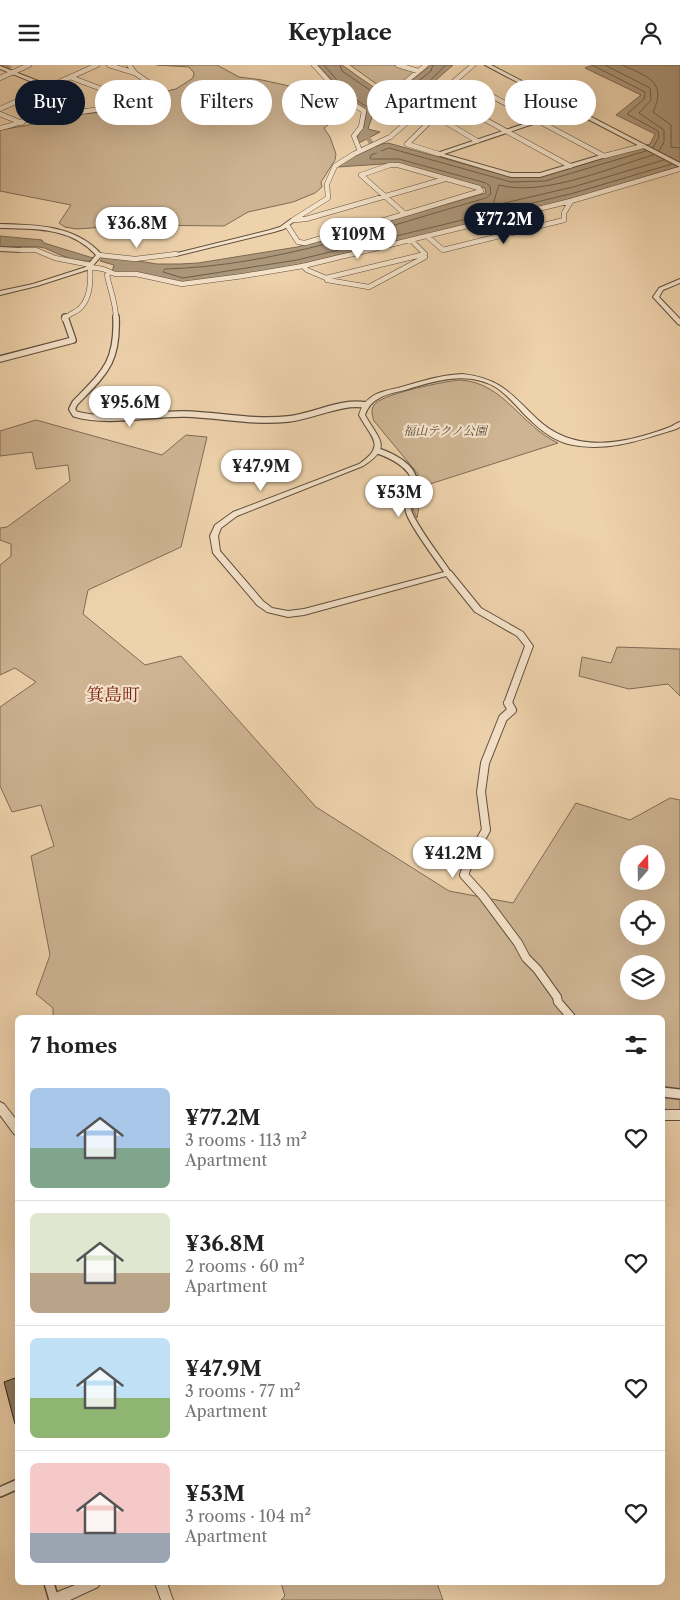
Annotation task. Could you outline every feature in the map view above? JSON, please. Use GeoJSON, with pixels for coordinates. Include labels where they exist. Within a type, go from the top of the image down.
{"type":"FeatureCollection","features":[{"type":"Feature","properties":{"kind":"street"},"geometry":{"type":"LineString","coordinates":[[0,78],[18,65]]}},
{"type":"Feature","properties":{"kind":"street"},"geometry":{"type":"LineString","coordinates":[[0,73],[29,65]]}},
{"type":"Feature","properties":{"kind":"street"},"geometry":{"type":"LineString","coordinates":[[64,80],[97,65]]}},
{"type":"Feature","properties":{"kind":"street"},"geometry":{"type":"LineString","coordinates":[[109,65],[135,73],[145,80]]}},
{"type":"Feature","properties":{"kind":"street"},"geometry":{"type":"LineString","coordinates":[[129,65],[135,73]]}},
{"type":"Feature","properties":{"kind":"street"},"geometry":{"type":"LineString","coordinates":[[314,65],[340,94],[364,111],[361,127],[354,136],[362,151]]}},
{"type":"Feature","properties":{"kind":"street"},"geometry":{"type":"LineString","coordinates":[[398,65],[418,71]]}},
{"type":"Feature","properties":{"kind":"street"},"geometry":{"type":"LineString","coordinates":[[407,80],[426,65]]}},
{"type":"Feature","properties":{"kind":"street"},"geometry":{"type":"LineString","coordinates":[[455,80],[472,65]]}},
{"type":"Feature","properties":{"kind":"street"},"geometry":{"type":"LineString","coordinates":[[487,65],[516,80]]}},
{"type":"Feature","properties":{"kind":"street"},"geometry":{"type":"LineString","coordinates":[[0,67],[32,80]]}},
{"type":"Feature","properties":{"kind":"street"},"geometry":{"type":"LineString","coordinates":[[70,77],[95,86]]}},
{"type":"Feature","properties":{"kind":"street"},"geometry":{"type":"LineString","coordinates":[[0,109],[15,102]]}},
{"type":"Feature","properties":{"kind":"street"},"geometry":{"type":"LineString","coordinates":[[0,114],[15,120]]}},
{"type":"Feature","properties":{"kind":"street"},"geometry":{"type":"LineString","coordinates":[[596,122],[680,167]]}},
{"type":"Feature","properties":{"kind":"street"},"geometry":{"type":"LineString","coordinates":[[495,124],[570,165]]}},
{"type":"Feature","properties":{"kind":"street"},"geometry":{"type":"LineString","coordinates":[[0,128],[16,125]]}},
{"type":"Feature","properties":{"kind":"street"},"geometry":{"type":"LineString","coordinates":[[0,226],[33,227],[62,231],[86,242],[99,255],[135,259],[176,253],[264,233],[287,225],[328,199],[327,184],[335,166],[405,125]]}},
{"type":"Feature","properties":{"kind":"street"},"geometry":{"type":"LineString","coordinates":[[427,125],[407,144],[511,175],[540,175],[643,146]]}},
{"type":"Feature","properties":{"kind":"street"},"geometry":{"type":"LineString","coordinates":[[449,125],[477,141]]}},
{"type":"Feature","properties":{"kind":"street"},"geometry":{"type":"LineString","coordinates":[[439,154],[526,125]]}},
{"type":"Feature","properties":{"kind":"street"},"geometry":{"type":"LineString","coordinates":[[546,125],[604,156]]}},
{"type":"Feature","properties":{"kind":"street"},"geometry":{"type":"LineString","coordinates":[[287,225],[298,242],[305,243],[404,214],[481,191],[479,188],[398,165],[390,165],[361,175],[404,214]]}},
{"type":"Feature","properties":{"kind":"street"},"geometry":{"type":"LineString","coordinates":[[0,249],[36,250],[55,258],[103,269],[109,273],[136,274],[187,283],[303,266],[571,201],[680,167]]}},
{"type":"Feature","properties":{"kind":"street"},"geometry":{"type":"LineString","coordinates":[[293,220],[306,219],[447,179]]}},
{"type":"Feature","properties":{"kind":"street"},"geometry":{"type":"LineString","coordinates":[[427,236],[443,250],[509,234],[564,220],[564,213],[571,201]]}},
{"type":"Feature","properties":{"kind":"street"},"geometry":{"type":"LineString","coordinates":[[493,220],[509,234]]}},
{"type":"Feature","properties":{"kind":"street"},"geometry":{"type":"LineString","coordinates":[[410,240],[425,254]]}},
{"type":"Feature","properties":{"kind":"street"},"geometry":{"type":"LineString","coordinates":[[303,266],[307,270],[326,278],[368,287],[426,256],[425,254]]}},
{"type":"Feature","properties":{"kind":"street"},"geometry":{"type":"LineString","coordinates":[[326,278],[425,254]]}},
{"type":"Feature","properties":{"kind":"street"},"geometry":{"type":"LineString","coordinates":[[0,293],[35,285],[91,266],[99,255]]}},
{"type":"Feature","properties":{"kind":"street"},"geometry":{"type":"LineString","coordinates":[[0,359],[73,341],[64,318],[82,307],[88,289],[91,266]]}},
{"type":"Feature","properties":{"kind":"street"},"geometry":{"type":"LineString","coordinates":[[109,273],[107,275],[110,290],[116,304],[118,335],[114,351],[105,372],[75,403],[72,409],[75,414],[92,419],[171,414],[263,421],[290,419],[352,403],[366,405]]}},
{"type":"Feature","properties":{"kind":"street"},"geometry":{"type":"LineString","coordinates":[[680,281],[661,289],[656,297],[680,323]]}},
{"type":"Feature","properties":{"kind":"street"},"geometry":{"type":"LineString","coordinates":[[448,573],[304,612],[288,614],[270,610],[260,603],[216,551],[214,536],[218,527],[235,514],[372,459],[378,451],[379,443],[376,435],[366,424],[362,415],[366,405],[375,397],[385,393],[438,378],[455,376],[484,380],[498,386],[543,429],[570,442],[604,446],[625,443],[674,428],[680,424]]}},
{"type":"Feature","properties":{"kind":"street"},"geometry":{"type":"LineString","coordinates":[[378,451],[397,458],[412,475],[414,483],[408,501],[409,514],[448,573],[478,610],[520,634],[529,646],[508,703],[512,710],[503,718],[485,763],[481,791],[486,830],[471,857],[464,875],[483,896],[518,943],[526,958],[537,969],[557,997],[558,1002],[569,1015]]}},
{"type":"Feature","properties":{"kind":"street"},"geometry":{"type":"LineString","coordinates":[[665,1092],[680,1094]]}},
{"type":"Feature","properties":{"kind":"street"},"geometry":{"type":"LineString","coordinates":[[0,1107],[15,1127]]}},
{"type":"Feature","properties":{"kind":"street"},"geometry":{"type":"LineString","coordinates":[[665,1115],[680,1115]]}},
{"type":"Feature","properties":{"kind":"street"},"geometry":{"type":"LineString","coordinates":[[0,1492],[15,1486]]}},
{"type":"Feature","properties":{"kind":"street"},"geometry":{"type":"LineString","coordinates":[[50,1585],[54,1600],[89,1585]]}},
{"type":"Feature","properties":{"kind":"street"},"geometry":{"type":"LineString","coordinates":[[163,1585],[167,1600]]}},
{"type":"Feature","properties":{"kind":"green space"},"geometry":{"type":"Polygon","coordinates":[[[157,65],[217,65],[239,77],[262,80],[190,80],[193,78],[194,73],[189,67],[157,65]]]}},
{"type":"Feature","properties":{"kind":"green space"},"geometry":{"type":"Polygon","coordinates":[[[350,65],[395,65],[415,72],[405,80],[371,80],[350,65]]]}},
{"type":"Feature","properties":{"kind":"green space"},"geometry":{"type":"Polygon","coordinates":[[[272,82],[282,84],[282,125],[328,125],[324,128],[330,137],[336,154],[335,160],[321,182],[322,187],[315,193],[293,202],[248,212],[224,226],[133,225],[77,229],[65,227],[59,223],[71,205],[0,191],[0,130],[29,125],[85,125],[85,114],[95,113],[95,125],[171,125],[171,90],[181,86],[181,125],[272,125],[272,82]]]}},
{"type":"Feature","properties":{"kind":"green space","name":"福山テクノ公園"},"geometry":{"type":"Polygon","coordinates":[[[461,380],[476,383],[489,389],[501,397],[545,436],[558,443],[430,484],[419,506],[417,518],[411,505],[418,474],[374,421],[372,409],[376,403],[392,395],[430,385],[461,380]]]}},
{"type":"Feature","properties":{"kind":"green space"},"geometry":{"type":"Polygon","coordinates":[[[36,420],[162,455],[186,435],[207,437],[181,547],[88,590],[83,614],[145,665],[181,656],[316,807],[449,891],[513,903],[576,803],[630,820],[670,798],[680,800],[680,1111],[665,1109],[665,1015],[53,1015],[53,1008],[36,994],[50,955],[31,856],[54,846],[41,805],[12,812],[0,786],[0,707],[36,682],[15,668],[0,675],[0,565],[11,556],[11,544],[0,540],[0,528],[7,527],[70,481],[68,465],[36,469],[32,452],[0,456],[0,431],[36,420]]]}},
{"type":"Feature","properties":{"kind":"green space"},"geometry":{"type":"Polygon","coordinates":[[[617,647],[680,649],[680,696],[668,684],[629,689],[579,676],[582,657],[611,663],[617,647]]]}},
{"type":"Feature","properties":{"kind":"green space"},"geometry":{"type":"Polygon","coordinates":[[[282,1585],[438,1585],[443,1600],[281,1600],[285,1596],[282,1585]]]}},
{"type":"Feature","properties":{"kind":"water"},"geometry":{"type":"Polygon","coordinates":[[[318,65],[342,65],[367,83],[368,129],[380,132],[359,143],[357,137],[364,126],[366,113],[365,109],[357,104],[357,80],[332,80],[318,65]]]}},
{"type":"Feature","properties":{"kind":"water"},"geometry":{"type":"Polygon","coordinates":[[[431,65],[453,65],[436,80],[412,80],[431,65]]]}},
{"type":"Feature","properties":{"kind":"water"},"geometry":{"type":"Polygon","coordinates":[[[593,65],[680,65],[680,166],[576,198],[298,265],[237,276],[182,283],[112,272],[114,265],[100,261],[103,257],[107,256],[157,264],[198,263],[297,247],[486,193],[485,188],[397,163],[338,167],[343,161],[382,144],[388,143],[511,177],[544,176],[650,144],[655,134],[616,115],[641,95],[585,68],[593,65]]]}},
{"type":"Feature","properties":{"kind":"water"},"geometry":{"type":"Polygon","coordinates":[[[0,236],[42,240],[44,243],[93,258],[91,261],[68,258],[38,247],[0,247],[0,236]]]}},
{"type":"Feature","properties":{"kind":"building"},"geometry":{"type":"Polygon","coordinates":[[[15,1378],[15,1424],[4,1382],[15,1378]]]}},
{"type":"Feature","properties":{"kind":"waterway"},"geometry":{"type":"LineString","coordinates":[[3,65],[9,67]]}},
{"type":"Feature","properties":{"kind":"waterway"},"geometry":{"type":"LineString","coordinates":[[364,129],[375,151],[385,154]]}},
{"type":"Feature","properties":{"kind":"district","name":"箕島町"},"geometry":{"type":"Point","coordinates":[113,695]}}]}
